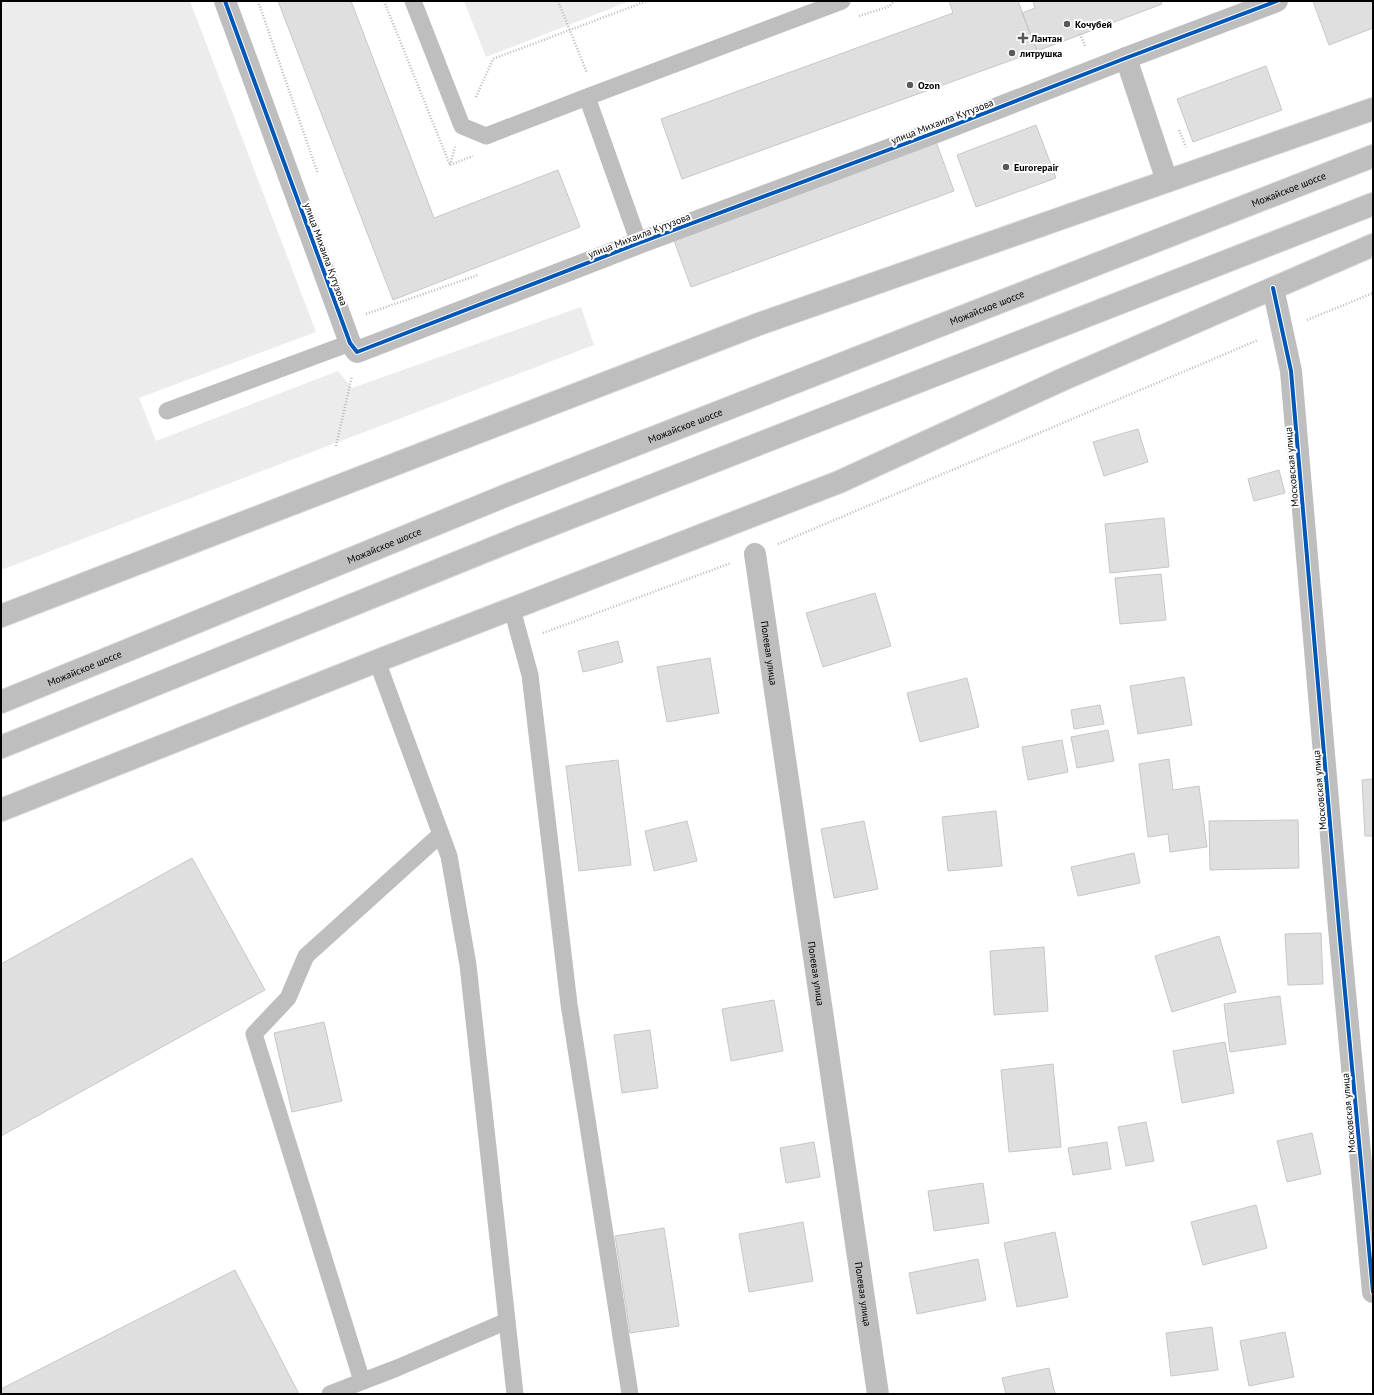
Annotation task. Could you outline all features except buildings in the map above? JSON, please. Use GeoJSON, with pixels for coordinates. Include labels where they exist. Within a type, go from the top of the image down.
{"type":"FeatureCollection","features":[{"type":"Feature","properties":{"kind":"main road","name":"улица Михаила Кутузова"},"geometry":{"type":"LineString","coordinates":[[225,1],[354,348],[940,132],[1126,58],[1278,1]]}},
{"type":"Feature","properties":{"kind":"main road"},"geometry":{"type":"LineString","coordinates":[[1126,58],[1168,181]]}},
{"type":"Feature","properties":{"kind":"main road"},"geometry":{"type":"LineString","coordinates":[[1,616],[759,324],[1373,110]]}},
{"type":"Feature","properties":{"kind":"main road","name":"Можайское шоссе"},"geometry":{"type":"LineString","coordinates":[[1,702],[507,495],[1373,156]]}},
{"type":"Feature","properties":{"kind":"main road"},"geometry":{"type":"LineString","coordinates":[[1,747],[523,536],[1373,204]]}},
{"type":"Feature","properties":{"kind":"main road"},"geometry":{"type":"LineString","coordinates":[[1,810],[839,482],[1066,378],[1373,245]]}},
{"type":"Feature","properties":{"kind":"main road","name":"Московская улица"},"geometry":{"type":"LineString","coordinates":[[1273,288],[1291,371],[1339,928],[1373,1292]]}},
{"type":"Feature","properties":{"kind":"main road","name":"Полевая улица"},"geometry":{"type":"LineString","coordinates":[[755,554],[878,1394]]}},
{"type":"Feature","properties":{"kind":"lane"},"geometry":{"type":"LineString","coordinates":[[413,1],[462,126],[486,136],[842,1]]}},
{"type":"Feature","properties":{"kind":"lane"},"geometry":{"type":"LineString","coordinates":[[591,95],[639,243]]}},
{"type":"Feature","properties":{"kind":"lane"},"geometry":{"type":"LineString","coordinates":[[167,411],[354,348]]}},
{"type":"Feature","properties":{"kind":"lane"},"geometry":{"type":"LineString","coordinates":[[512,609],[530,675],[569,1004],[630,1394]]}},
{"type":"Feature","properties":{"kind":"lane"},"geometry":{"type":"LineString","coordinates":[[377,662],[449,856],[468,965],[514,1394]]}},
{"type":"Feature","properties":{"kind":"lane"},"geometry":{"type":"LineString","coordinates":[[362,1381],[254,1034],[288,998],[306,956],[441,834]]}},
{"type":"Feature","properties":{"kind":"lane"},"geometry":{"type":"LineString","coordinates":[[330,1394],[507,1321]]}},
{"type":"Feature","properties":{"kind":"path"},"geometry":{"type":"LineString","coordinates":[[258,1],[320,180]]}},
{"type":"Feature","properties":{"kind":"path"},"geometry":{"type":"LineString","coordinates":[[558,1],[570,30],[591,95]]}},
{"type":"Feature","properties":{"kind":"path"},"geometry":{"type":"LineString","coordinates":[[450,165],[462,126],[493,59],[647,1]]}},
{"type":"Feature","properties":{"kind":"path"},"geometry":{"type":"LineString","coordinates":[[1080,34],[1086,47]]}},
{"type":"Feature","properties":{"kind":"path"},"geometry":{"type":"LineString","coordinates":[[1179,129],[1188,151]]}},
{"type":"Feature","properties":{"kind":"path"},"geometry":{"type":"LineString","coordinates":[[364,307],[366,315],[484,273]]}},
{"type":"Feature","properties":{"kind":"path"},"geometry":{"type":"LineString","coordinates":[[521,640],[755,554],[1373,293]]}},
{"type":"Feature","properties":{"kind":"path"},"geometry":{"type":"LineString","coordinates":[[336,446],[354,348]]}},
{"type":"Feature","properties":{"kind":"shaded area"},"geometry":{"type":"Polygon","coordinates":[[[1,1],[190,1],[316,332],[139,398],[156,441],[338,371],[352,388],[581,307],[594,345],[1,570],[1,1]]]}},
{"type":"Feature","properties":{"kind":"shaded area"},"geometry":{"type":"Polygon","coordinates":[[[464,1],[630,1],[486,57],[464,1]]]}},
{"type":"Feature","properties":{"kind":"cycle path"},"geometry":{"type":"LineString","coordinates":[[225,1],[350,343],[357,352],[639,243],[939,131],[1277,1]]}},
{"type":"Feature","properties":{"kind":"cycle path"},"geometry":{"type":"LineString","coordinates":[[1273,288],[1291,371],[1339,928],[1373,1292]]}},
{"type":"Feature","properties":{"kind":"place","name":"Кочубей"},"geometry":{"type":"Point","coordinates":[1067,24]}},
{"type":"Feature","properties":{"kind":"place","name":"Лантан"},"geometry":{"type":"Point","coordinates":[1023,38]}},
{"type":"Feature","properties":{"kind":"place","name":"литрушка"},"geometry":{"type":"Point","coordinates":[1012,53]}},
{"type":"Feature","properties":{"kind":"place","name":"Ozon"},"geometry":{"type":"Point","coordinates":[910,85]}},
{"type":"Feature","properties":{"kind":"place","name":"Eurorepair"},"geometry":{"type":"Point","coordinates":[1006,167]}}]}
